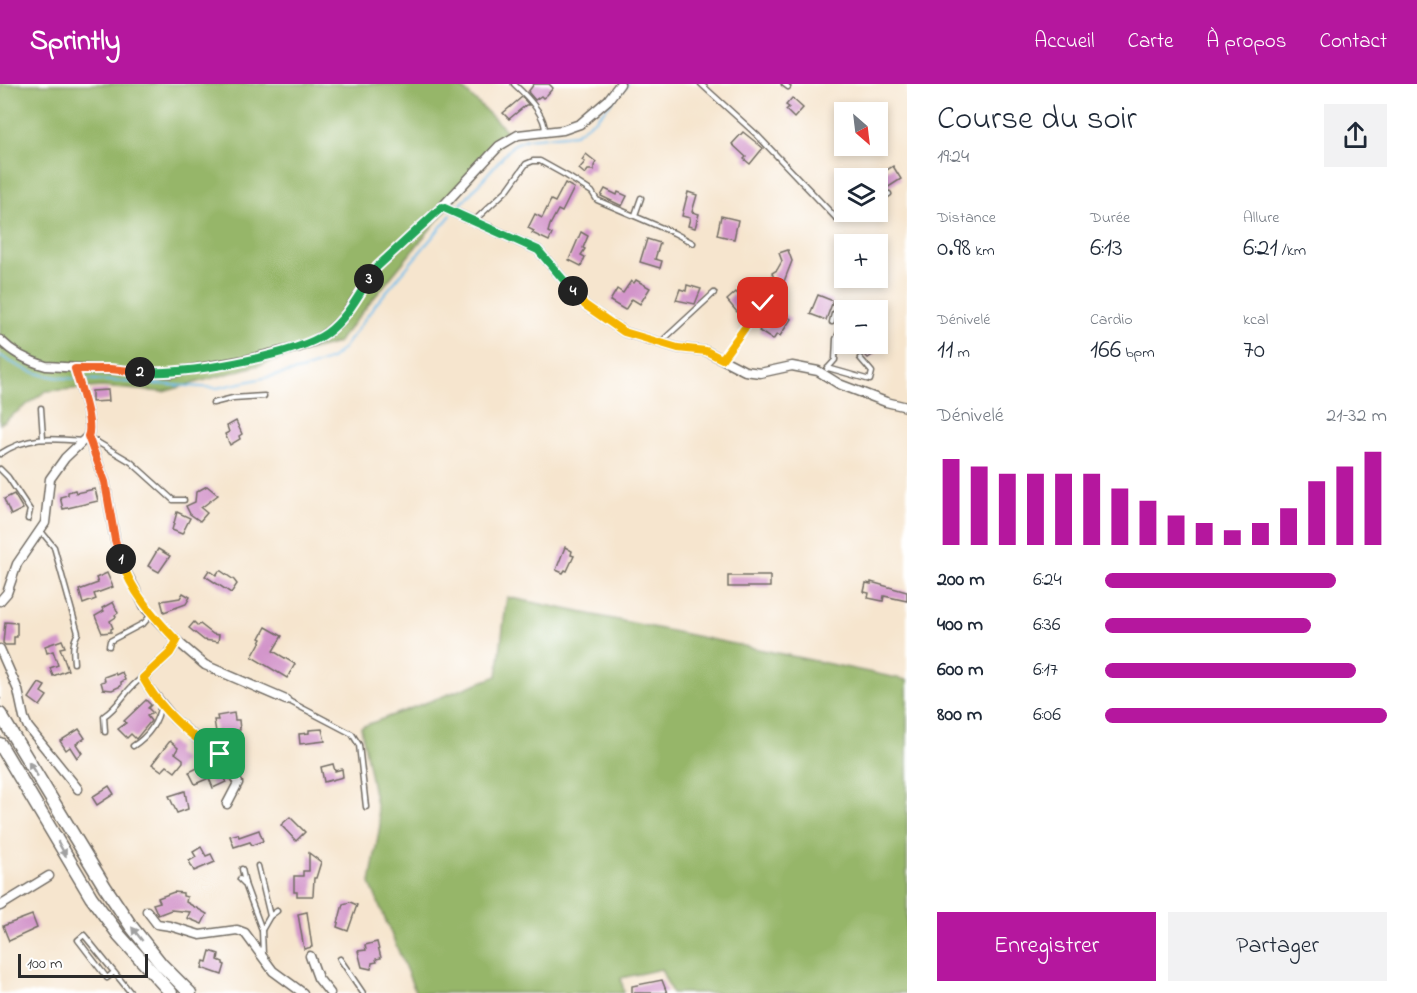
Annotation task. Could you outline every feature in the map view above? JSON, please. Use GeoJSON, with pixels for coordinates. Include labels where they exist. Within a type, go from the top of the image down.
{"type":"FeatureCollection","features":[{"type":"Feature","properties":{"kind":"main road"},"geometry":{"type":"LineString","coordinates":[[0,714],[131,926],[161,964],[190,993]]}},
{"type":"Feature","properties":{"kind":"main road"},"geometry":{"type":"LineString","coordinates":[[0,744],[92,897],[119,935],[171,993]]}},
{"type":"Feature","properties":{"kind":"street"},"geometry":{"type":"LineString","coordinates":[[0,340],[10,350],[27,360],[76,372],[170,373],[246,360],[314,341],[342,320],[377,267],[446,209],[500,146],[518,135],[563,130],[580,124],[608,100],[620,84]]}},
{"type":"Feature","properties":{"kind":"street"},"geometry":{"type":"LineString","coordinates":[[446,209],[538,250],[585,305],[624,332],[678,348],[706,351],[745,371],[760,373],[792,366],[825,371],[839,384],[885,402],[907,407]]}},
{"type":"Feature","properties":{"kind":"street"},"geometry":{"type":"LineString","coordinates":[[0,601],[7,593],[17,564],[45,523],[50,479],[65,458],[86,439],[90,432],[76,372]]}},
{"type":"Feature","properties":{"kind":"street"},"geometry":{"type":"LineString","coordinates":[[86,439],[105,482],[115,540],[123,567],[142,602],[177,641],[205,665],[286,700]]}},
{"type":"Feature","properties":{"kind":"street"},"geometry":{"type":"LineString","coordinates":[[177,641],[170,653],[143,678],[174,719],[202,744],[220,754],[238,783],[227,804]]}},
{"type":"Feature","properties":{"kind":"street"},"geometry":{"type":"LineString","coordinates":[[0,649],[18,690],[28,727],[78,789]]}},
{"type":"Feature","properties":{"kind":"street"},"geometry":{"type":"LineString","coordinates":[[0,906],[49,876]]}},
{"type":"Feature","properties":{"kind":"street"},"geometry":{"type":"LineString","coordinates":[[147,911],[157,924],[200,935],[237,930],[245,933],[273,970],[303,993]]}},
{"type":"Feature","properties":{"kind":"street"},"geometry":{"type":"LineString","coordinates":[[310,956],[318,978],[330,993]]}},
{"type":"Feature","properties":{"kind":"lane"},"geometry":{"type":"LineString","coordinates":[[514,84],[524,93],[544,122],[545,131]]}},
{"type":"Feature","properties":{"kind":"lane"},"geometry":{"type":"LineString","coordinates":[[701,84],[757,135],[834,216]]}},
{"type":"Feature","properties":{"kind":"lane"},"geometry":{"type":"LineString","coordinates":[[474,221],[508,189],[526,164],[540,161],[592,192],[597,200],[635,215],[693,243]]}},
{"type":"Feature","properties":{"kind":"lane"},"geometry":{"type":"LineString","coordinates":[[635,215],[641,198]]}},
{"type":"Feature","properties":{"kind":"lane"},"geometry":{"type":"LineString","coordinates":[[660,343],[714,293]]}},
{"type":"Feature","properties":{"kind":"lane"},"geometry":{"type":"LineString","coordinates":[[722,359],[763,303]]}},
{"type":"Feature","properties":{"kind":"lane"},"geometry":{"type":"LineString","coordinates":[[832,322],[834,314]]}},
{"type":"Feature","properties":{"kind":"lane"},"geometry":{"type":"LineString","coordinates":[[825,371],[835,360],[836,354]]}},
{"type":"Feature","properties":{"kind":"lane"},"geometry":{"type":"LineString","coordinates":[[825,371],[870,380],[872,372],[860,358]]}},
{"type":"Feature","properties":{"kind":"lane"},"geometry":{"type":"LineString","coordinates":[[213,403],[233,398],[264,396]]}},
{"type":"Feature","properties":{"kind":"lane"},"geometry":{"type":"LineString","coordinates":[[41,408],[43,438]]}},
{"type":"Feature","properties":{"kind":"lane"},"geometry":{"type":"LineString","coordinates":[[0,454],[24,443],[43,438],[86,439],[131,462],[173,500],[184,500]]}},
{"type":"Feature","properties":{"kind":"lane"},"geometry":{"type":"LineString","coordinates":[[0,469],[30,510],[28,519]]}},
{"type":"Feature","properties":{"kind":"lane"},"geometry":{"type":"LineString","coordinates":[[39,529],[54,547],[65,582],[78,633],[73,641],[74,663]]}},
{"type":"Feature","properties":{"kind":"lane"},"geometry":{"type":"LineString","coordinates":[[109,646],[110,641],[144,623],[152,615]]}},
{"type":"Feature","properties":{"kind":"lane"},"geometry":{"type":"LineString","coordinates":[[105,732],[104,716],[117,706],[133,684],[143,678]]}},
{"type":"Feature","properties":{"kind":"lane"},"geometry":{"type":"LineString","coordinates":[[286,700],[352,734],[358,745],[366,807]]}},
{"type":"Feature","properties":{"kind":"lane"},"geometry":{"type":"LineString","coordinates":[[133,746],[152,729],[159,717],[161,703]]}},
{"type":"Feature","properties":{"kind":"lane"},"geometry":{"type":"LineString","coordinates":[[258,866],[270,916]]}},
{"type":"Feature","properties":{"kind":"lane"},"geometry":{"type":"LineString","coordinates":[[242,869],[245,884],[262,930],[263,959]]}},
{"type":"Feature","properties":{"kind":"lane"},"geometry":{"type":"LineString","coordinates":[[240,879],[245,884]]}},
{"type":"Feature","properties":{"kind":"lane"},"geometry":{"type":"LineString","coordinates":[[262,930],[270,916],[277,911]]}},
{"type":"Feature","properties":{"kind":"lane"},"geometry":{"type":"LineString","coordinates":[[113,973],[107,978],[78,940],[84,935],[131,993]]}},
{"type":"Feature","properties":{"kind":"lane"},"geometry":{"type":"LineString","coordinates":[[340,959],[363,993]]}},
{"type":"Feature","properties":{"kind":"green space"},"geometry":{"type":"Polygon","coordinates":[[[0,84],[458,84],[509,133],[337,343],[163,392],[102,387],[46,391],[0,424],[0,84]]]}},
{"type":"Feature","properties":{"kind":"green space"},"geometry":{"type":"Polygon","coordinates":[[[507,597],[907,680],[907,993],[672,993],[661,969],[621,978],[624,993],[416,993],[370,883],[380,825],[361,727],[497,676],[507,597]]]}},
{"type":"Feature","properties":{"kind":"building"},"geometry":{"type":"Polygon","coordinates":[[[534,84],[549,84],[553,88],[543,98],[541,96],[535,100],[528,92],[534,84]]]}},
{"type":"Feature","properties":{"kind":"building"},"geometry":{"type":"Polygon","coordinates":[[[522,97],[529,105],[509,119],[503,113],[522,97]]]}},
{"type":"Feature","properties":{"kind":"building"},"geometry":{"type":"Polygon","coordinates":[[[792,98],[803,108],[794,118],[786,110],[789,107],[786,105],[792,98]]]}},
{"type":"Feature","properties":{"kind":"building"},"geometry":{"type":"Polygon","coordinates":[[[743,132],[763,148],[750,164],[732,144],[743,132]]]}},
{"type":"Feature","properties":{"kind":"building"},"geometry":{"type":"Polygon","coordinates":[[[586,154],[596,162],[594,170],[588,170],[585,174],[579,169],[585,162],[582,160],[586,154]]]}},
{"type":"Feature","properties":{"kind":"building"},"geometry":{"type":"Polygon","coordinates":[[[893,166],[901,179],[888,187],[888,169],[893,166]]]}},
{"type":"Feature","properties":{"kind":"building"},"geometry":{"type":"Polygon","coordinates":[[[565,183],[574,188],[562,212],[558,210],[550,225],[548,232],[552,234],[549,241],[532,233],[534,231],[528,228],[535,214],[542,218],[551,200],[555,202],[565,183]]]}},
{"type":"Feature","properties":{"kind":"building"},"geometry":{"type":"Polygon","coordinates":[[[605,189],[617,195],[618,192],[627,196],[622,206],[601,196],[605,189]]]}},
{"type":"Feature","properties":{"kind":"building"},"geometry":{"type":"Polygon","coordinates":[[[688,192],[697,195],[692,212],[699,214],[695,228],[688,226],[690,218],[682,216],[688,192]]]}},
{"type":"Feature","properties":{"kind":"building"},"geometry":{"type":"Polygon","coordinates":[[[721,216],[738,220],[734,239],[717,235],[721,216]]]}},
{"type":"Feature","properties":{"kind":"building"},"geometry":{"type":"Polygon","coordinates":[[[581,232],[588,236],[581,255],[585,257],[581,266],[569,260],[581,232]]]}},
{"type":"Feature","properties":{"kind":"building"},"geometry":{"type":"Polygon","coordinates":[[[647,239],[660,243],[655,259],[662,261],[660,268],[640,262],[647,239]]]}},
{"type":"Feature","properties":{"kind":"building"},"geometry":{"type":"Polygon","coordinates":[[[788,250],[792,261],[783,284],[775,280],[772,273],[777,270],[782,261],[779,253],[788,250]]]}},
{"type":"Feature","properties":{"kind":"building"},"geometry":{"type":"Polygon","coordinates":[[[636,280],[650,288],[640,304],[632,299],[625,310],[610,301],[617,289],[623,293],[631,281],[634,283],[636,280]]]}},
{"type":"Feature","properties":{"kind":"building"},"geometry":{"type":"Polygon","coordinates":[[[687,285],[701,289],[695,304],[676,300],[680,289],[686,291],[687,285]]]}},
{"type":"Feature","properties":{"kind":"building"},"geometry":{"type":"Polygon","coordinates":[[[736,292],[746,304],[737,312],[727,300],[736,292]]]}},
{"type":"Feature","properties":{"kind":"building"},"geometry":{"type":"Polygon","coordinates":[[[818,295],[833,301],[826,320],[810,314],[818,295]]]}},
{"type":"Feature","properties":{"kind":"building"},"geometry":{"type":"Polygon","coordinates":[[[781,312],[791,319],[780,336],[777,334],[773,340],[759,331],[763,325],[767,328],[771,321],[774,324],[781,312]]]}},
{"type":"Feature","properties":{"kind":"building"},"geometry":{"type":"Polygon","coordinates":[[[108,390],[109,401],[92,402],[92,391],[108,390]]]}},
{"type":"Feature","properties":{"kind":"building"},"geometry":{"type":"Polygon","coordinates":[[[236,421],[242,434],[239,436],[240,439],[230,445],[225,434],[229,432],[227,426],[236,421]]]}},
{"type":"Feature","properties":{"kind":"building"},"geometry":{"type":"Polygon","coordinates":[[[207,486],[218,495],[201,508],[207,513],[200,521],[190,514],[186,506],[195,502],[196,492],[207,486]]]}},
{"type":"Feature","properties":{"kind":"building"},"geometry":{"type":"Polygon","coordinates":[[[95,489],[98,501],[63,509],[60,497],[68,495],[68,492],[75,490],[76,493],[95,489]]]}},
{"type":"Feature","properties":{"kind":"building"},"geometry":{"type":"Polygon","coordinates":[[[14,494],[23,509],[11,515],[4,499],[14,494]]]}},
{"type":"Feature","properties":{"kind":"building"},"geometry":{"type":"Polygon","coordinates":[[[177,512],[190,518],[182,534],[172,530],[177,512]]]}},
{"type":"Feature","properties":{"kind":"building"},"geometry":{"type":"Polygon","coordinates":[[[565,547],[572,551],[571,555],[574,556],[567,571],[563,573],[556,570],[565,547]]]}},
{"type":"Feature","properties":{"kind":"building"},"geometry":{"type":"Polygon","coordinates":[[[158,549],[170,556],[159,572],[148,566],[158,549]]]}},
{"type":"Feature","properties":{"kind":"building"},"geometry":{"type":"Polygon","coordinates":[[[209,570],[216,575],[221,571],[234,580],[237,584],[231,593],[205,576],[209,570]]]}},
{"type":"Feature","properties":{"kind":"building"},"geometry":{"type":"Polygon","coordinates":[[[107,573],[113,587],[94,594],[96,599],[83,604],[79,590],[98,583],[96,578],[107,573]]]}},
{"type":"Feature","properties":{"kind":"building"},"geometry":{"type":"Polygon","coordinates":[[[728,576],[770,576],[770,587],[728,587],[728,576]]]}},
{"type":"Feature","properties":{"kind":"building"},"geometry":{"type":"Polygon","coordinates":[[[871,582],[907,592],[907,601],[884,596],[883,601],[868,598],[869,593],[864,592],[866,583],[871,584],[871,582]]]}},
{"type":"Feature","properties":{"kind":"building"},"geometry":{"type":"Polygon","coordinates":[[[183,593],[190,597],[186,604],[164,612],[161,601],[180,598],[183,593]]]}},
{"type":"Feature","properties":{"kind":"building"},"geometry":{"type":"Polygon","coordinates":[[[113,602],[118,613],[110,621],[113,628],[111,632],[102,633],[95,616],[104,611],[102,608],[113,602]]]}},
{"type":"Feature","properties":{"kind":"building"},"geometry":{"type":"Polygon","coordinates":[[[5,622],[17,623],[17,637],[14,637],[14,645],[3,643],[5,622]]]}},
{"type":"Feature","properties":{"kind":"building"},"geometry":{"type":"Polygon","coordinates":[[[194,622],[213,634],[219,635],[218,642],[204,640],[189,628],[194,622]]]}},
{"type":"Feature","properties":{"kind":"building"},"geometry":{"type":"Polygon","coordinates":[[[266,627],[282,636],[273,651],[295,664],[287,678],[252,657],[266,627]]]}},
{"type":"Feature","properties":{"kind":"building"},"geometry":{"type":"Polygon","coordinates":[[[62,640],[65,647],[60,648],[68,670],[53,676],[50,668],[58,665],[53,651],[47,653],[45,646],[62,640]]]}},
{"type":"Feature","properties":{"kind":"building"},"geometry":{"type":"Polygon","coordinates":[[[122,672],[125,680],[121,682],[121,686],[112,690],[103,689],[101,682],[105,681],[104,677],[122,672]]]}},
{"type":"Feature","properties":{"kind":"building"},"geometry":{"type":"Polygon","coordinates":[[[39,683],[45,686],[41,692],[47,696],[40,706],[29,698],[39,683]]]}},
{"type":"Feature","properties":{"kind":"building"},"geometry":{"type":"Polygon","coordinates":[[[146,700],[151,705],[148,708],[153,713],[147,716],[151,721],[136,739],[131,734],[127,738],[118,729],[146,700]]]}},
{"type":"Feature","properties":{"kind":"building"},"geometry":{"type":"Polygon","coordinates":[[[234,713],[235,720],[239,720],[240,730],[216,732],[214,720],[218,720],[217,716],[234,713]]]}},
{"type":"Feature","properties":{"kind":"building"},"geometry":{"type":"Polygon","coordinates":[[[79,729],[85,738],[76,744],[82,753],[77,758],[70,747],[66,750],[60,741],[79,729]]]}},
{"type":"Feature","properties":{"kind":"building"},"geometry":{"type":"Polygon","coordinates":[[[322,729],[325,741],[300,744],[299,734],[322,729]]]}},
{"type":"Feature","properties":{"kind":"building"},"geometry":{"type":"Polygon","coordinates":[[[170,741],[178,748],[175,753],[183,759],[175,772],[167,766],[162,771],[152,764],[170,741]]]}},
{"type":"Feature","properties":{"kind":"building"},"geometry":{"type":"Polygon","coordinates":[[[205,753],[215,759],[226,782],[213,788],[209,778],[195,784],[189,772],[204,765],[200,756],[205,753]]]}},
{"type":"Feature","properties":{"kind":"building"},"geometry":{"type":"Polygon","coordinates":[[[333,764],[335,771],[342,769],[343,777],[324,782],[321,767],[333,764]]]}},
{"type":"Feature","properties":{"kind":"building"},"geometry":{"type":"Polygon","coordinates":[[[109,786],[114,794],[97,805],[92,797],[109,786]]]}},
{"type":"Feature","properties":{"kind":"building"},"geometry":{"type":"Polygon","coordinates":[[[185,791],[188,809],[177,813],[169,796],[185,791]]]}},
{"type":"Feature","properties":{"kind":"building"},"geometry":{"type":"Polygon","coordinates":[[[290,817],[305,832],[296,841],[281,825],[290,817]]]}},
{"type":"Feature","properties":{"kind":"building"},"geometry":{"type":"Polygon","coordinates":[[[259,830],[263,841],[234,847],[230,836],[238,834],[239,837],[259,830]]]}},
{"type":"Feature","properties":{"kind":"building"},"geometry":{"type":"Polygon","coordinates":[[[201,847],[206,856],[211,854],[215,862],[194,871],[189,861],[196,857],[193,852],[201,847]]]}},
{"type":"Feature","properties":{"kind":"building"},"geometry":{"type":"Polygon","coordinates":[[[309,853],[321,862],[316,878],[314,878],[313,896],[297,896],[297,892],[294,892],[294,876],[303,876],[303,871],[309,871],[309,853]]]}},
{"type":"Feature","properties":{"kind":"building"},"geometry":{"type":"Polygon","coordinates":[[[174,892],[183,893],[183,896],[187,897],[186,902],[207,914],[202,924],[187,918],[190,912],[171,910],[158,915],[153,904],[160,902],[158,898],[174,892]]]}},
{"type":"Feature","properties":{"kind":"building"},"geometry":{"type":"Polygon","coordinates":[[[350,902],[357,905],[348,931],[337,927],[343,904],[350,902]]]}},
{"type":"Feature","properties":{"kind":"building"},"geometry":{"type":"Polygon","coordinates":[[[307,912],[312,947],[304,949],[298,914],[307,912]]]}},
{"type":"Feature","properties":{"kind":"building"},"geometry":{"type":"Polygon","coordinates":[[[32,915],[37,928],[9,941],[3,926],[32,915]]]}},
{"type":"Feature","properties":{"kind":"building"},"geometry":{"type":"Polygon","coordinates":[[[377,942],[381,958],[372,963],[371,969],[362,967],[358,951],[366,950],[365,945],[377,942]]]}},
{"type":"Feature","properties":{"kind":"building"},"geometry":{"type":"Polygon","coordinates":[[[210,951],[219,954],[218,960],[225,965],[222,975],[202,968],[204,961],[207,962],[210,951]]]}},
{"type":"Feature","properties":{"kind":"building"},"geometry":{"type":"Polygon","coordinates":[[[662,980],[667,993],[632,993],[632,986],[662,980]]]}},
{"type":"Feature","properties":{"kind":"waterway"},"geometry":{"type":"LineString","coordinates":[[455,211],[513,145],[527,139],[575,134],[597,118],[628,84]]}},
{"type":"Feature","properties":{"kind":"waterway"},"geometry":{"type":"LineString","coordinates":[[81,379],[217,388],[301,370],[331,359],[342,350],[376,304],[451,215]]}},
{"type":"Feature","properties":{"kind":"waterway"},"geometry":{"type":"LineString","coordinates":[[0,355],[36,373],[76,379]]}},
{"type":"Feature","properties":{"kind":"route"},"geometry":{"type":"LineString","coordinates":[[220,754],[202,744],[174,719],[143,678],[170,653],[177,641],[146,609],[123,567],[115,540],[105,482],[90,445],[88,416],[75,369],[170,373],[246,360],[314,341],[342,320],[377,267],[442,207],[538,250],[585,305],[624,332],[678,348],[706,351],[722,359],[763,303]]}}]}
